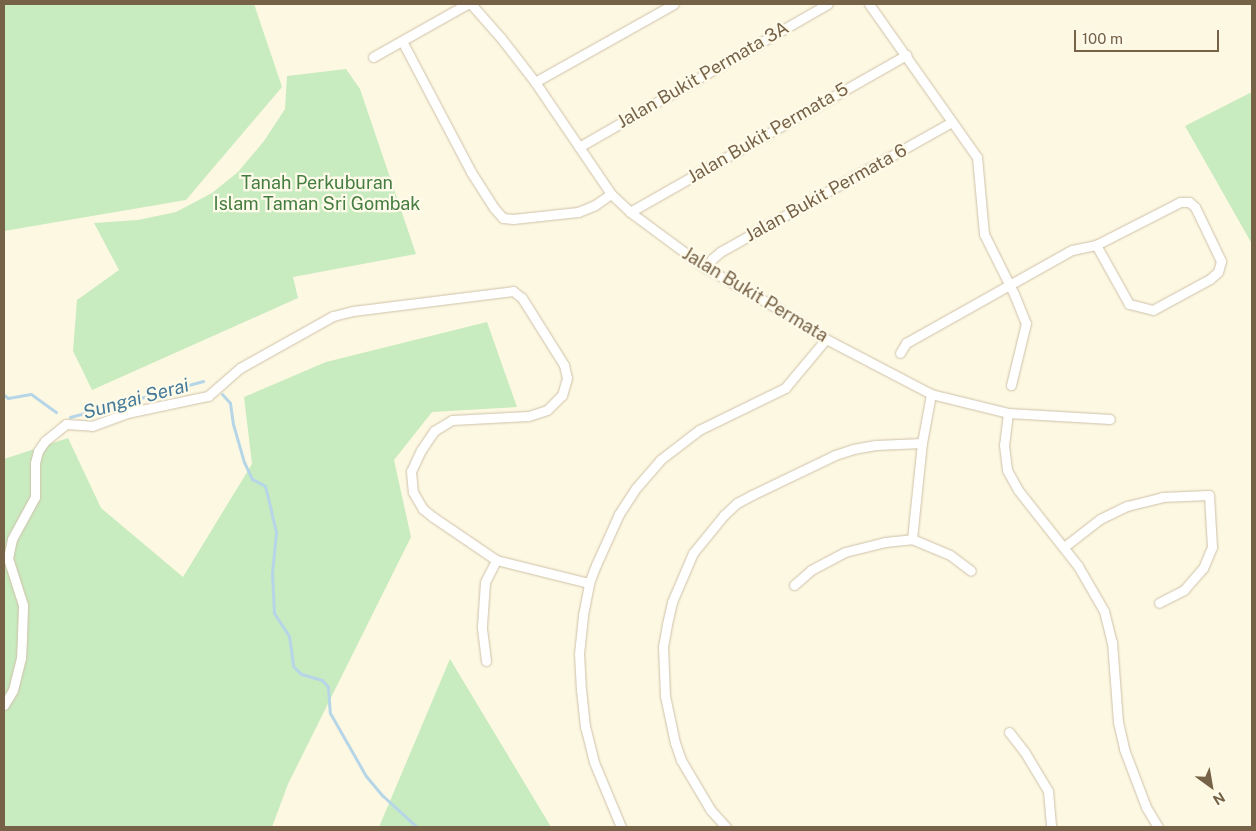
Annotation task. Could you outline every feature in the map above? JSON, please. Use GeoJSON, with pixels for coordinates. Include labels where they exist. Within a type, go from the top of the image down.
{"type":"FeatureCollection","features":[{"type":"Feature","properties":{"kind":"street"},"geometry":{"type":"LineString","coordinates":[[373,57],[467,4]]}},
{"type":"Feature","properties":{"kind":"street","name":"Jalan Bukit Permata"},"geometry":{"type":"LineString","coordinates":[[471,4],[501,38],[535,82],[610,194],[630,212],[706,268],[777,308],[826,339],[931,394],[1008,414],[1110,419]]}},
{"type":"Feature","properties":{"kind":"street"},"geometry":{"type":"LineString","coordinates":[[535,82],[674,4]]}},
{"type":"Feature","properties":{"kind":"street","name":"Jalan Bukit Permata 3A"},"geometry":{"type":"LineString","coordinates":[[579,147],[828,4]]}},
{"type":"Feature","properties":{"kind":"street"},"geometry":{"type":"LineString","coordinates":[[869,4],[977,157],[984,234],[1026,323],[1012,386]]}},
{"type":"Feature","properties":{"kind":"street"},"geometry":{"type":"LineString","coordinates":[[402,40],[471,172],[494,208],[503,218],[512,220],[578,212],[595,205],[610,194]]}},
{"type":"Feature","properties":{"kind":"street","name":"Jalan Bukit Permata 5"},"geometry":{"type":"LineString","coordinates":[[630,212],[906,55]]}},
{"type":"Feature","properties":{"kind":"street","name":"Jalan Bukit Permata 6"},"geometry":{"type":"LineString","coordinates":[[706,268],[720,252],[952,122]]}},
{"type":"Feature","properties":{"kind":"street"},"geometry":{"type":"LineString","coordinates":[[900,353],[906,343],[1072,250],[1096,245],[1180,202],[1189,202],[1195,207],[1221,261],[1218,272],[1210,279],[1153,310],[1129,304],[1096,245]]}},
{"type":"Feature","properties":{"kind":"street"},"geometry":{"type":"LineString","coordinates":[[4,705],[13,690],[21,658],[23,605],[8,558],[12,539],[35,497],[35,463],[38,450],[44,441],[66,424],[92,426],[127,413],[208,396],[240,368],[333,316],[346,312],[378,306],[513,291],[522,298],[564,365],[567,378],[562,395],[547,410],[528,416],[452,420],[434,431],[421,450],[411,471],[413,492],[423,508],[468,542],[496,560],[589,583]]}},
{"type":"Feature","properties":{"kind":"street"},"geometry":{"type":"LineString","coordinates":[[621,827],[594,762],[585,727],[579,654],[589,583],[619,514],[636,488],[660,460],[698,430],[785,388],[826,339]]}},
{"type":"Feature","properties":{"kind":"street"},"geometry":{"type":"LineString","coordinates":[[912,539],[922,443],[931,394]]}},
{"type":"Feature","properties":{"kind":"street"},"geometry":{"type":"LineString","coordinates":[[1008,414],[1004,445],[1007,470],[1018,490],[1064,547],[1094,591],[1104,611],[1112,642],[1118,722],[1124,749],[1142,798],[1158,827]]}},
{"type":"Feature","properties":{"kind":"street"},"geometry":{"type":"LineString","coordinates":[[726,827],[710,809],[681,760],[670,726],[665,696],[663,647],[667,624],[672,602],[693,553],[724,515],[737,503],[759,491],[835,455],[853,449],[876,445],[922,443]]}},
{"type":"Feature","properties":{"kind":"street"},"geometry":{"type":"LineString","coordinates":[[1064,547],[1100,520],[1127,506],[1162,497],[1209,495],[1212,547],[1203,568],[1184,590],[1159,603]]}},
{"type":"Feature","properties":{"kind":"street"},"geometry":{"type":"LineString","coordinates":[[794,585],[811,570],[845,552],[886,542],[912,539],[950,555],[971,572]]}},
{"type":"Feature","properties":{"kind":"street"},"geometry":{"type":"LineString","coordinates":[[486,661],[482,626],[485,582],[496,560]]}},
{"type":"Feature","properties":{"kind":"street"},"geometry":{"type":"LineString","coordinates":[[1010,732],[1048,791],[1051,827]]}},
{"type":"Feature","properties":{"kind":"green space"},"geometry":{"type":"Polygon","coordinates":[[[4,4],[254,4],[282,87],[186,200],[4,231],[4,4]]]}},
{"type":"Feature","properties":{"kind":"green space","name":"Tanah Perkuburan Islam Taman Sri Gombak"},"geometry":{"type":"Polygon","coordinates":[[[346,69],[360,89],[416,254],[293,277],[298,298],[92,390],[73,351],[77,300],[119,270],[94,223],[138,220],[176,212],[212,193],[238,172],[264,141],[285,109],[287,76],[346,69]]]}},
{"type":"Feature","properties":{"kind":"green space"},"geometry":{"type":"Polygon","coordinates":[[[1252,92],[1252,244],[1185,126],[1252,92]]]}},
{"type":"Feature","properties":{"kind":"green space"},"geometry":{"type":"Polygon","coordinates":[[[487,322],[517,407],[432,412],[394,460],[411,537],[288,784],[272,827],[4,827],[4,459],[68,438],[101,508],[183,577],[252,464],[244,397],[326,362],[487,322]]]}},
{"type":"Feature","properties":{"kind":"green space"},"geometry":{"type":"Polygon","coordinates":[[[450,659],[551,827],[379,827],[450,659]]]}},
{"type":"Feature","properties":{"kind":"waterway","name":"Sungai Serai"},"geometry":{"type":"LineString","coordinates":[[70,417],[203,381]]}},
{"type":"Feature","properties":{"kind":"waterway","name":"Sungai Serai"},"geometry":{"type":"LineString","coordinates":[[4,395],[8,398],[31,394],[56,412]]}},
{"type":"Feature","properties":{"kind":"waterway","name":"Sungai Serai"},"geometry":{"type":"LineString","coordinates":[[222,394],[230,403],[233,424],[244,462],[252,479],[265,486],[276,533],[272,573],[274,613],[289,636],[293,666],[301,674],[322,680],[328,687],[330,713],[366,776],[383,796],[417,827]]}}]}
